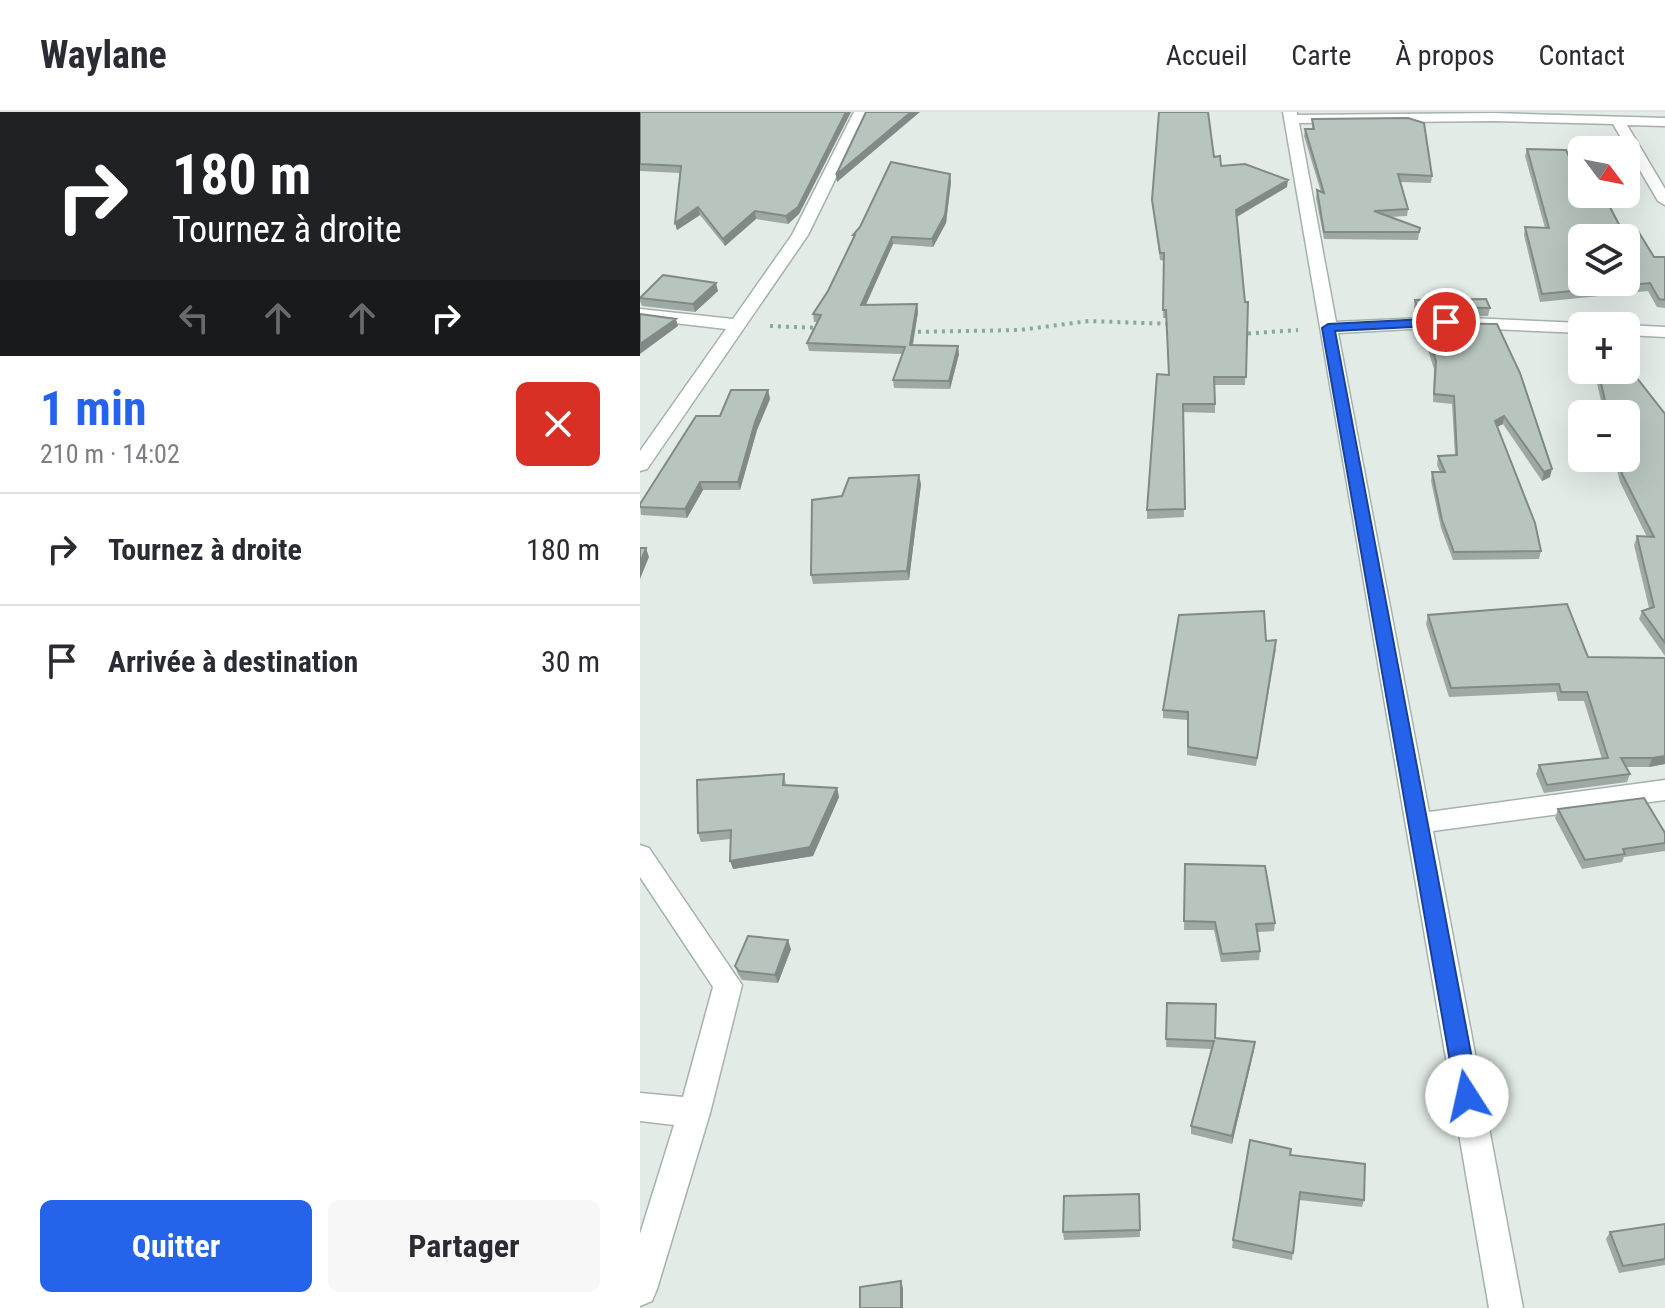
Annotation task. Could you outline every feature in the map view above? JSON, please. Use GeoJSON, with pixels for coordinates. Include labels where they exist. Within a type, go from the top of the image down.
{"type":"FeatureCollection","features":[{"type":"Feature","properties":{"kind":"street"},"geometry":{"type":"LineString","coordinates":[[640,465],[800,235],[861,112]]}},
{"type":"Feature","properties":{"kind":"street"},"geometry":{"type":"LineString","coordinates":[[1506,1308],[1290,115],[1665,122]]}},
{"type":"Feature","properties":{"kind":"street"},"geometry":{"type":"LineString","coordinates":[[1619,123],[1665,201]]}},
{"type":"Feature","properties":{"kind":"street"},"geometry":{"type":"LineString","coordinates":[[640,314],[737,325]]}},
{"type":"Feature","properties":{"kind":"street"},"geometry":{"type":"LineString","coordinates":[[1328,328],[1446,322],[1568,327]]}},
{"type":"Feature","properties":{"kind":"street"},"geometry":{"type":"LineString","coordinates":[[1640,331],[1665,332]]}},
{"type":"Feature","properties":{"kind":"street"},"geometry":{"type":"LineString","coordinates":[[1418,823],[1665,790]]}},
{"type":"Feature","properties":{"kind":"street"},"geometry":{"type":"LineString","coordinates":[[640,855],[728,985],[694,1113],[640,1289]]}},
{"type":"Feature","properties":{"kind":"street"},"geometry":{"type":"LineString","coordinates":[[640,1107],[694,1113]]}},
{"type":"Feature","properties":{"kind":"path"},"geometry":{"type":"LineString","coordinates":[[911,332],[1020,330],[1089,321],[1180,324]]}},
{"type":"Feature","properties":{"kind":"path"},"geometry":{"type":"LineString","coordinates":[[737,325],[832,329]]}},
{"type":"Feature","properties":{"kind":"path"},"geometry":{"type":"LineString","coordinates":[[1233,333],[1247,335],[1328,328]]}},
{"type":"Feature","properties":{"kind":"building"},"geometry":{"type":"Polygon","coordinates":[[[640,112],[846,112],[798,207],[786,216],[755,211],[723,239],[698,207],[675,223],[681,166],[640,164],[640,112]]]}},
{"type":"Feature","properties":{"kind":"building"},"geometry":{"type":"Polygon","coordinates":[[[866,112],[911,112],[836,175],[866,112]]]}},
{"type":"Feature","properties":{"kind":"building"},"geometry":{"type":"Polygon","coordinates":[[[1159,112],[1208,112],[1214,157],[1220,156],[1221,166],[1245,164],[1288,180],[1236,210],[1245,302],[1248,302],[1246,377],[1214,377],[1215,404],[1183,404],[1185,509],[1147,510],[1157,374],[1169,375],[1166,310],[1163,310],[1164,253],[1160,253],[1152,200],[1159,112]]]}},
{"type":"Feature","properties":{"kind":"building"},"geometry":{"type":"Polygon","coordinates":[[[1408,118],[1424,123],[1432,176],[1398,174],[1408,209],[1374,211],[1420,228],[1419,232],[1324,232],[1317,190],[1324,193],[1305,129],[1314,129],[1312,119],[1408,118]]]}},
{"type":"Feature","properties":{"kind":"building"},"geometry":{"type":"Polygon","coordinates":[[[1527,149],[1566,150],[1568,208],[1610,208],[1619,224],[1568,224],[1568,291],[1542,294],[1525,227],[1549,228],[1527,149]]]}},
{"type":"Feature","properties":{"kind":"building"},"geometry":{"type":"Polygon","coordinates":[[[891,162],[950,174],[945,215],[932,239],[892,237],[861,305],[917,304],[910,345],[958,346],[949,381],[893,380],[905,347],[807,343],[821,315],[813,314],[828,291],[891,162]]]}},
{"type":"Feature","properties":{"kind":"building"},"geometry":{"type":"Polygon","coordinates":[[[1640,234],[1654,257],[1665,257],[1665,300],[1659,299],[1650,283],[1640,284],[1640,234]]]}},
{"type":"Feature","properties":{"kind":"building"},"geometry":{"type":"Polygon","coordinates":[[[663,275],[716,283],[693,304],[640,298],[663,275]]]}},
{"type":"Feature","properties":{"kind":"building"},"geometry":{"type":"Polygon","coordinates":[[[1486,299],[1490,308],[1417,307],[1415,300],[1486,299]]]}},
{"type":"Feature","properties":{"kind":"building"},"geometry":{"type":"Polygon","coordinates":[[[640,314],[676,319],[640,344],[640,314]]]}},
{"type":"Feature","properties":{"kind":"building"},"geometry":{"type":"Polygon","coordinates":[[[1423,323],[1497,324],[1520,373],[1552,469],[1544,472],[1504,416],[1495,421],[1535,523],[1541,551],[1454,552],[1442,520],[1432,472],[1445,472],[1438,456],[1457,455],[1454,396],[1434,394],[1436,361],[1423,323]]]}},
{"type":"Feature","properties":{"kind":"building"},"geometry":{"type":"Polygon","coordinates":[[[1640,382],[1665,414],[1665,643],[1642,611],[1654,607],[1637,536],[1654,537],[1622,472],[1640,472],[1640,400],[1605,400],[1601,384],[1640,382]]]}},
{"type":"Feature","properties":{"kind":"building"},"geometry":{"type":"Polygon","coordinates":[[[731,390],[768,390],[755,422],[738,482],[700,482],[685,509],[640,507],[696,416],[720,416],[731,390]]]}},
{"type":"Feature","properties":{"kind":"building"},"geometry":{"type":"Polygon","coordinates":[[[919,475],[907,571],[811,575],[812,500],[842,496],[849,478],[919,475]]]}},
{"type":"Feature","properties":{"kind":"building"},"geometry":{"type":"Polygon","coordinates":[[[640,548],[646,548],[640,563],[640,548]]]}},
{"type":"Feature","properties":{"kind":"building"},"geometry":{"type":"Polygon","coordinates":[[[1567,604],[1588,657],[1665,658],[1665,756],[1621,758],[1630,774],[1547,785],[1539,765],[1608,758],[1587,692],[1561,692],[1559,684],[1451,688],[1428,615],[1567,604]]]}},
{"type":"Feature","properties":{"kind":"building"},"geometry":{"type":"Polygon","coordinates":[[[1264,611],[1266,641],[1276,640],[1257,758],[1188,747],[1188,712],[1163,710],[1179,615],[1264,611]]]}},
{"type":"Feature","properties":{"kind":"building"},"geometry":{"type":"Polygon","coordinates":[[[784,774],[783,785],[837,788],[810,847],[730,861],[731,830],[698,833],[697,780],[784,774]]]}},
{"type":"Feature","properties":{"kind":"building"},"geometry":{"type":"Polygon","coordinates":[[[1644,798],[1665,833],[1665,843],[1623,849],[1625,854],[1585,860],[1558,809],[1644,798]]]}},
{"type":"Feature","properties":{"kind":"building"},"geometry":{"type":"Polygon","coordinates":[[[1185,864],[1265,866],[1275,923],[1256,924],[1260,951],[1222,954],[1215,922],[1184,921],[1185,864]]]}},
{"type":"Feature","properties":{"kind":"building"},"geometry":{"type":"Polygon","coordinates":[[[748,936],[788,940],[775,975],[739,971],[735,966],[748,936]]]}},
{"type":"Feature","properties":{"kind":"building"},"geometry":{"type":"Polygon","coordinates":[[[1167,1003],[1216,1004],[1215,1038],[1255,1042],[1232,1136],[1191,1126],[1214,1041],[1166,1039],[1167,1003]]]}},
{"type":"Feature","properties":{"kind":"building"},"geometry":{"type":"Polygon","coordinates":[[[1250,1140],[1291,1149],[1290,1155],[1365,1164],[1364,1200],[1300,1192],[1293,1253],[1233,1240],[1250,1140]]]}},
{"type":"Feature","properties":{"kind":"building"},"geometry":{"type":"Polygon","coordinates":[[[1139,1194],[1140,1230],[1063,1232],[1064,1196],[1139,1194]]]}},
{"type":"Feature","properties":{"kind":"building"},"geometry":{"type":"Polygon","coordinates":[[[1665,1224],[1665,1259],[1623,1266],[1610,1232],[1665,1224]]]}},
{"type":"Feature","properties":{"kind":"building"},"geometry":{"type":"Polygon","coordinates":[[[901,1281],[901,1308],[860,1308],[860,1287],[901,1281]]]}},
{"type":"Feature","properties":{"kind":"route"},"geometry":{"type":"LineString","coordinates":[[1446,322],[1328,328],[1467,1096]]}}]}
